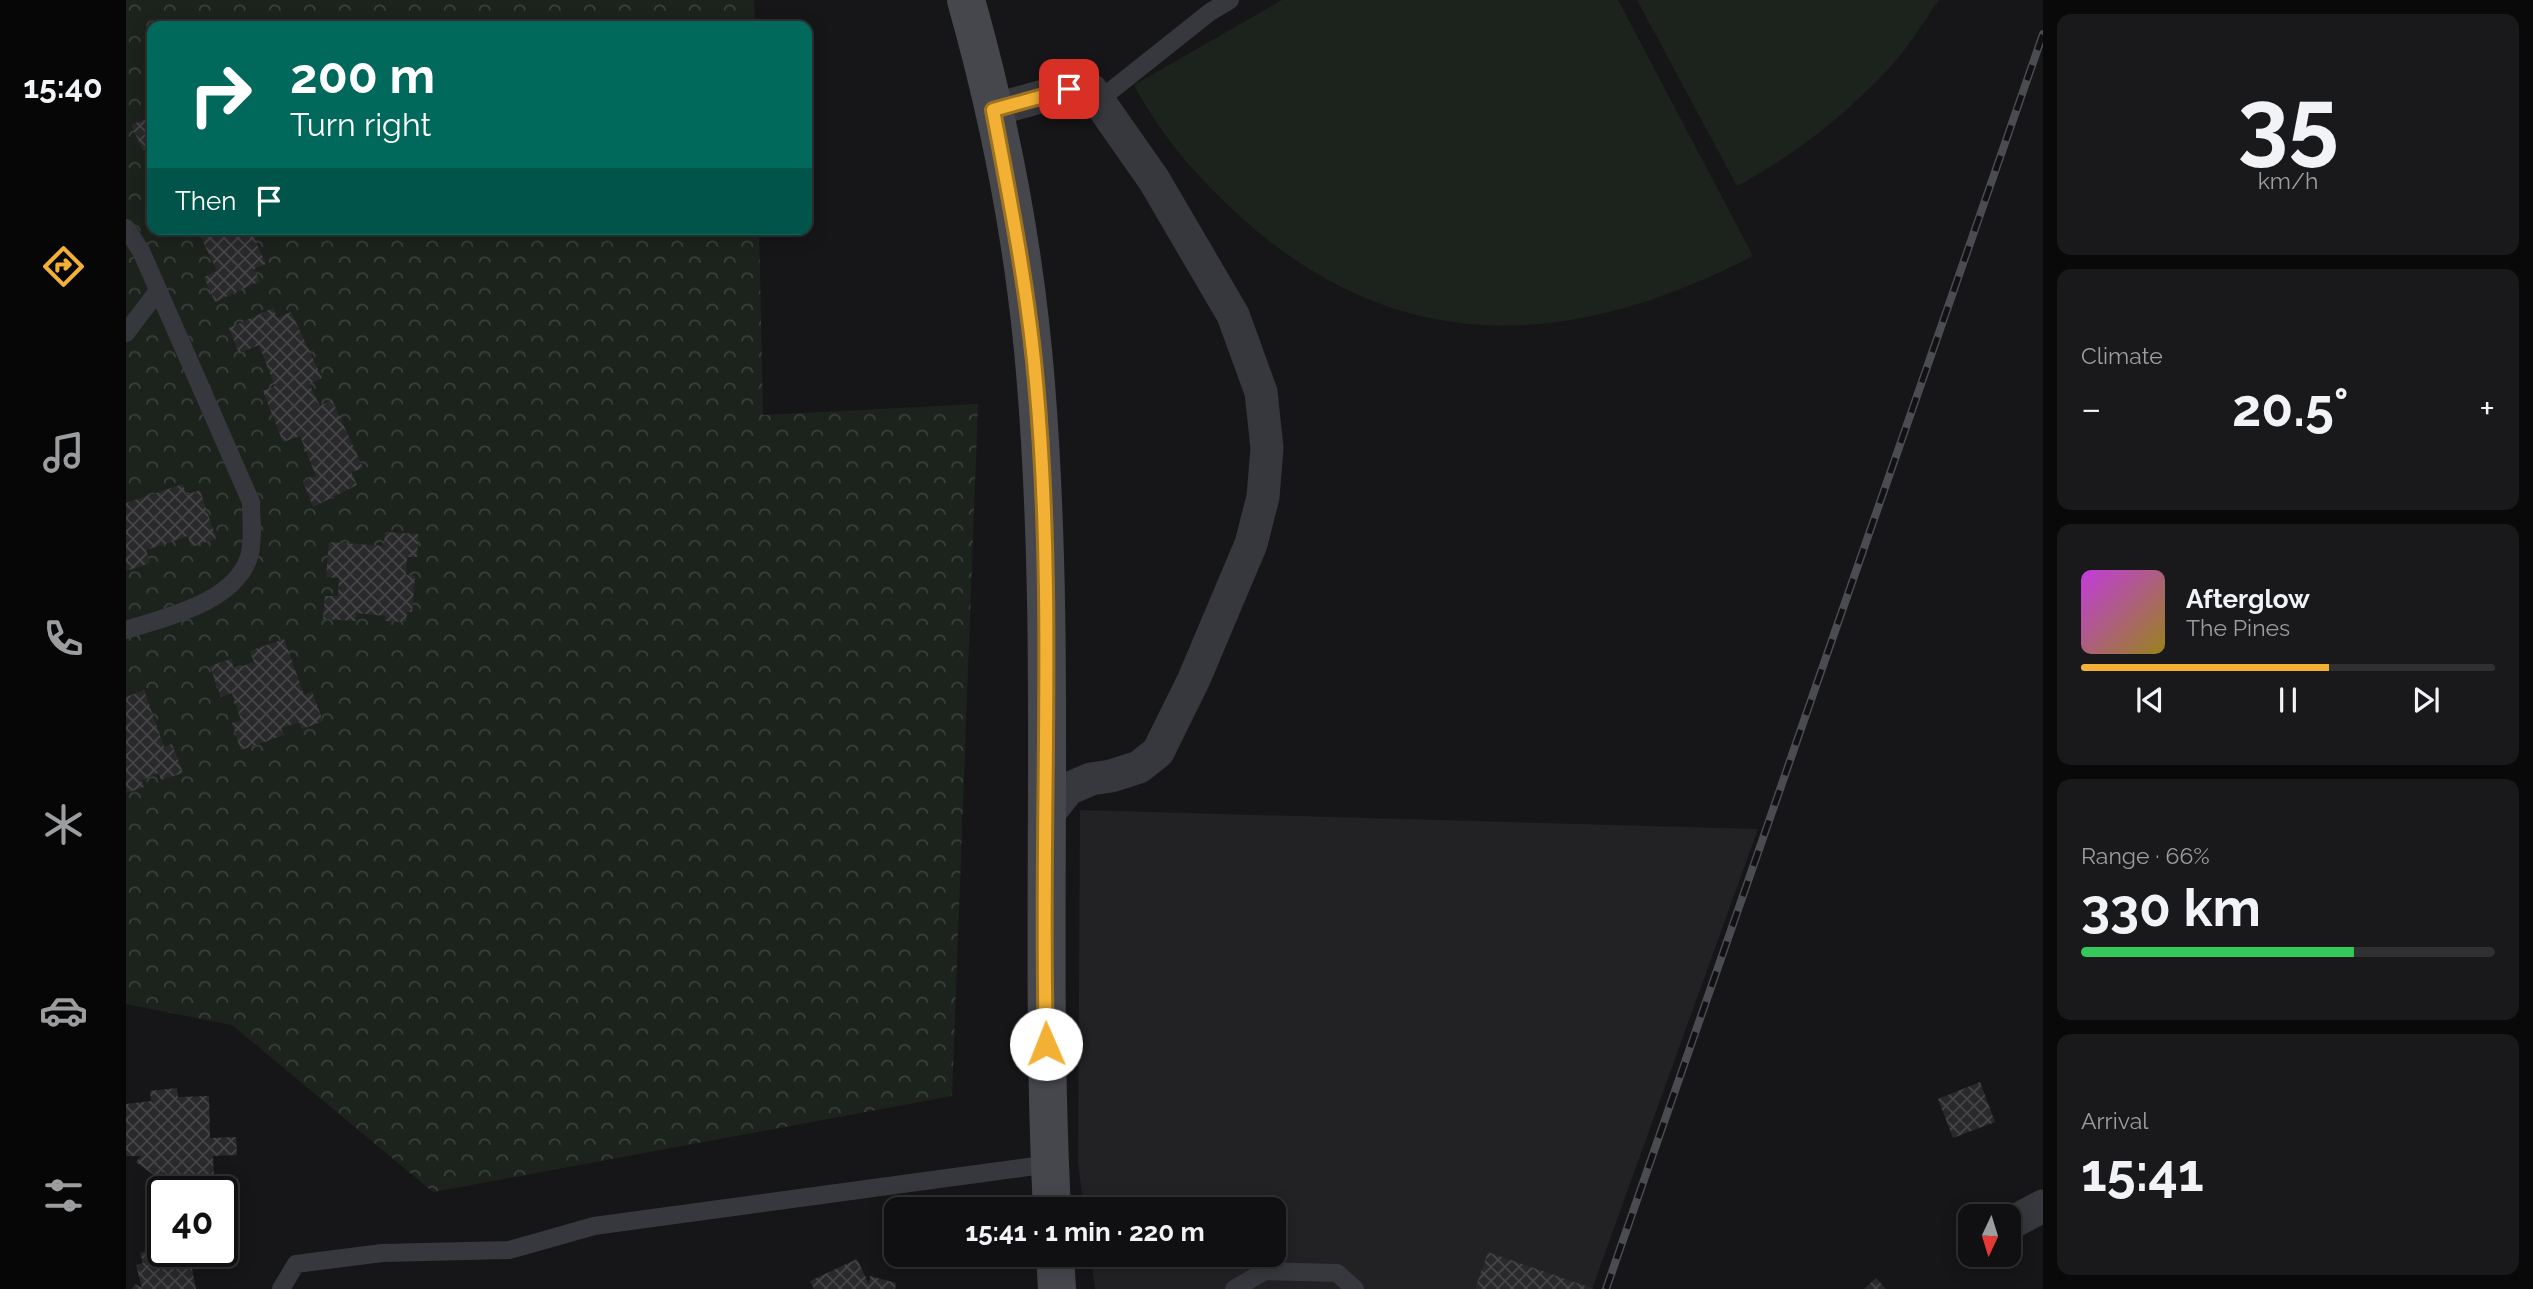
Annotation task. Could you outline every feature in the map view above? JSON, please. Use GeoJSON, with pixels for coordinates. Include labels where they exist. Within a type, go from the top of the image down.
{"type":"FeatureCollection","features":[{"type":"Feature","properties":{"kind":"street"},"geometry":{"type":"LineString","coordinates":[[966,0],[993,110],[1017,234],[1036,381],[1042,472],[1047,656],[1046,1020],[1051,1197]]}},
{"type":"Feature","properties":{"kind":"street"},"geometry":{"type":"LineString","coordinates":[[993,110],[1069,89],[1091,90],[1154,180],[1233,315],[1261,392],[1266,460],[1263,497],[1251,544],[1194,679],[1158,752],[1139,767],[1091,779],[1068,789],[1046,817]]}},
{"type":"Feature","properties":{"kind":"street"},"geometry":{"type":"LineString","coordinates":[[2021,1218],[2043,1206]]}},
{"type":"Feature","properties":{"kind":"street"},"geometry":{"type":"LineString","coordinates":[[1056,1267],[1057,1289]]}},
{"type":"Feature","properties":{"kind":"lane"},"geometry":{"type":"LineString","coordinates":[[1098,101],[1210,12],[1230,0]]}},
{"type":"Feature","properties":{"kind":"lane"},"geometry":{"type":"LineString","coordinates":[[126,228],[141,251],[251,502],[252,541],[248,559],[221,590],[188,610],[126,630]]}},
{"type":"Feature","properties":{"kind":"lane"},"geometry":{"type":"LineString","coordinates":[[126,333],[157,292]]}},
{"type":"Feature","properties":{"kind":"lane"},"geometry":{"type":"LineString","coordinates":[[281,1289],[296,1264],[382,1252],[509,1250],[594,1226],[1050,1164]]}},
{"type":"Feature","properties":{"kind":"lane"},"geometry":{"type":"LineString","coordinates":[[1234,1289],[1265,1271],[1337,1273],[1355,1289]]}},
{"type":"Feature","properties":{"kind":"shaded area"},"geometry":{"type":"Polygon","coordinates":[[[1080,810],[1758,829],[1592,1289],[1095,1289],[1092,1267],[1286,1267],[1286,1197],[1082,1197],[1078,1163],[1080,810]]]}},
{"type":"Feature","properties":{"kind":"green space"},"geometry":{"type":"Polygon","coordinates":[[[126,0],[754,0],[755,21],[147,21],[147,235],[759,235],[763,415],[978,404],[952,1096],[433,1192],[232,1025],[126,1004],[126,0]]]}},
{"type":"Feature","properties":{"kind":"green space"},"geometry":{"type":"Polygon","coordinates":[[[1282,0],[1618,0],[1753,256],[1686,287],[1620,309],[1555,322],[1490,325],[1427,317],[1365,298],[1303,265],[1243,219],[1211,189],[1169,140],[1134,85],[1282,0]]]}},
{"type":"Feature","properties":{"kind":"green space"},"geometry":{"type":"Polygon","coordinates":[[[1637,0],[1939,0],[1898,59],[1856,101],[1819,133],[1737,186],[1637,0]]]}},
{"type":"Feature","properties":{"kind":"building"},"geometry":{"type":"Polygon","coordinates":[[[147,118],[147,148],[143,150],[131,125],[147,118]]]}},
{"type":"Feature","properties":{"kind":"building"},"geometry":{"type":"Polygon","coordinates":[[[200,235],[253,235],[266,264],[254,269],[260,281],[215,302],[204,277],[217,271],[200,235]]]}},
{"type":"Feature","properties":{"kind":"building"},"geometry":{"type":"Polygon","coordinates":[[[273,308],[277,318],[291,312],[322,378],[309,384],[320,406],[332,400],[363,468],[351,472],[357,485],[313,507],[303,481],[316,476],[300,436],[283,442],[263,391],[275,386],[259,345],[239,353],[229,328],[273,308]]]}},
{"type":"Feature","properties":{"kind":"building"},"geometry":{"type":"Polygon","coordinates":[[[183,484],[186,495],[200,490],[216,539],[191,547],[188,536],[146,550],[150,563],[126,571],[126,503],[183,484]]]}},
{"type":"Feature","properties":{"kind":"building"},"geometry":{"type":"Polygon","coordinates":[[[385,532],[418,534],[417,557],[407,557],[406,575],[415,576],[412,612],[407,612],[406,622],[385,621],[385,616],[356,613],[356,621],[323,619],[325,596],[338,596],[339,578],[326,577],[329,542],[384,546],[385,532]]]}},
{"type":"Feature","properties":{"kind":"building"},"geometry":{"type":"Polygon","coordinates":[[[284,639],[304,695],[312,692],[323,721],[302,729],[299,722],[281,728],[284,735],[241,750],[232,723],[241,720],[232,693],[221,697],[210,666],[231,659],[234,669],[254,662],[250,651],[284,639]]]}},
{"type":"Feature","properties":{"kind":"building"},"geometry":{"type":"Polygon","coordinates":[[[144,690],[164,747],[172,744],[183,773],[161,780],[159,773],[141,780],[144,787],[126,793],[126,697],[144,690]]]}},
{"type":"Feature","properties":{"kind":"building"},"geometry":{"type":"Polygon","coordinates":[[[1980,1082],[1995,1122],[1953,1138],[1938,1099],[1980,1082]]]}},
{"type":"Feature","properties":{"kind":"building"},"geometry":{"type":"Polygon","coordinates":[[[177,1088],[178,1097],[209,1096],[210,1138],[236,1137],[237,1155],[213,1156],[214,1176],[165,1176],[165,1172],[155,1176],[136,1162],[141,1156],[126,1156],[126,1104],[151,1101],[150,1091],[177,1088]]]}},
{"type":"Feature","properties":{"kind":"building"},"geometry":{"type":"Polygon","coordinates":[[[147,1251],[147,1267],[192,1267],[196,1289],[132,1289],[135,1284],[142,1288],[136,1265],[143,1263],[140,1253],[147,1251]]]}},
{"type":"Feature","properties":{"kind":"building"},"geometry":{"type":"Polygon","coordinates":[[[1488,1252],[1594,1289],[1475,1289],[1488,1252]]]}},
{"type":"Feature","properties":{"kind":"building"},"geometry":{"type":"Polygon","coordinates":[[[857,1259],[869,1284],[870,1276],[896,1283],[895,1289],[814,1289],[810,1281],[857,1259]]]}},
{"type":"Feature","properties":{"kind":"building"},"geometry":{"type":"Polygon","coordinates":[[[1876,1278],[1886,1289],[1864,1289],[1876,1278]]]}},
{"type":"Feature","properties":{"kind":"railway"},"geometry":{"type":"LineString","coordinates":[[1606,1289],[2043,34]]}},
{"type":"Feature","properties":{"kind":"route"},"geometry":{"type":"LineString","coordinates":[[1046,1044],[1047,656],[1042,472],[1028,308],[993,110],[1069,89]]}}]}
